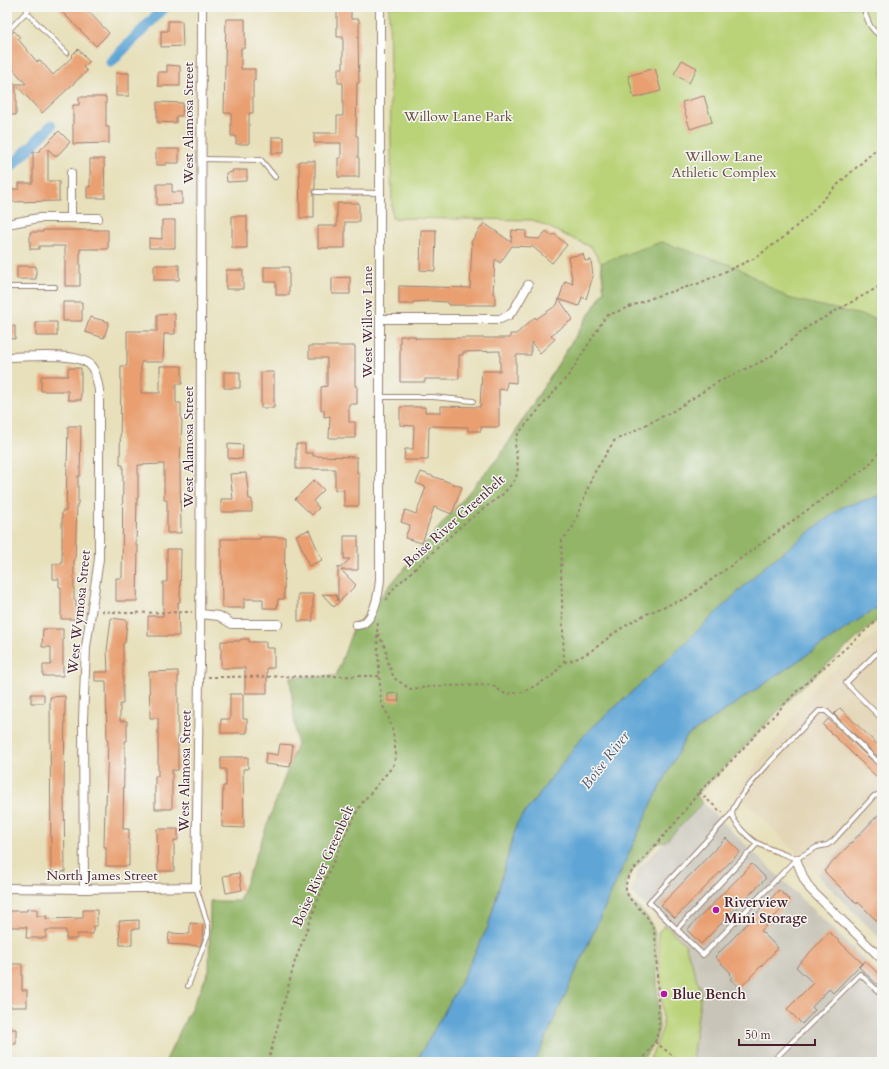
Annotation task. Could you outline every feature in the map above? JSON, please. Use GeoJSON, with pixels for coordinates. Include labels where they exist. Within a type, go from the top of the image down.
{"type":"FeatureCollection","features":[{"type":"Feature","properties":{"kind":"street","name":"West Alamosa Street"},"geometry":{"type":"LineString","coordinates":[[196,887],[200,667],[202,7]]}},
{"type":"Feature","properties":{"kind":"street","name":"West Willow Lane"},"geometry":{"type":"LineString","coordinates":[[356,625],[366,622],[375,606],[379,592],[380,579],[380,7]]}},
{"type":"Feature","properties":{"kind":"street"},"geometry":{"type":"LineString","coordinates":[[71,174],[71,218]]}},
{"type":"Feature","properties":{"kind":"street"},"geometry":{"type":"LineString","coordinates":[[7,224],[39,218],[98,218]]}},
{"type":"Feature","properties":{"kind":"street"},"geometry":{"type":"LineString","coordinates":[[380,320],[500,319],[509,315],[515,308],[528,285]]}},
{"type":"Feature","properties":{"kind":"street","name":"West Wymosa Street"},"geometry":{"type":"LineString","coordinates":[[7,357],[69,357],[80,359],[90,365],[96,376],[99,390],[99,559],[86,647],[83,719],[84,889]]}},
{"type":"Feature","properties":{"kind":"street"},"geometry":{"type":"LineString","coordinates":[[200,613],[219,616],[232,624],[278,624]]}},
{"type":"Feature","properties":{"kind":"street"},"geometry":{"type":"LineString","coordinates":[[796,859],[804,879],[810,889],[882,959]]}},
{"type":"Feature","properties":{"kind":"street","name":"North James Street"},"geometry":{"type":"LineString","coordinates":[[7,888],[84,889],[196,887]]}},
{"type":"Feature","properties":{"kind":"lane"},"geometry":{"type":"LineString","coordinates":[[7,32],[31,7]]}},
{"type":"Feature","properties":{"kind":"lane"},"geometry":{"type":"LineString","coordinates":[[863,7],[870,27],[882,37]]}},
{"type":"Feature","properties":{"kind":"lane"},"geometry":{"type":"LineString","coordinates":[[26,12],[67,53]]}},
{"type":"Feature","properties":{"kind":"lane"},"geometry":{"type":"LineString","coordinates":[[201,159],[261,160],[275,177]]}},
{"type":"Feature","properties":{"kind":"lane"},"geometry":{"type":"LineString","coordinates":[[316,192],[380,193]]}},
{"type":"Feature","properties":{"kind":"lane"},"geometry":{"type":"LineString","coordinates":[[7,287],[55,287]]}},
{"type":"Feature","properties":{"kind":"lane"},"geometry":{"type":"LineString","coordinates":[[380,398],[434,397],[473,402]]}},
{"type":"Feature","properties":{"kind":"lane"},"geometry":{"type":"LineString","coordinates":[[882,648],[846,683],[882,719]]}},
{"type":"Feature","properties":{"kind":"lane"},"geometry":{"type":"LineString","coordinates":[[882,766],[826,711],[819,711],[760,772],[736,802],[732,813],[648,902],[703,955],[796,859],[817,847],[827,845],[833,841],[874,796],[882,794]]}},
{"type":"Feature","properties":{"kind":"lane"},"geometry":{"type":"LineString","coordinates":[[732,813],[736,824],[757,844],[796,859]]}},
{"type":"Feature","properties":{"kind":"lane"},"geometry":{"type":"LineString","coordinates":[[677,930],[757,844]]}},
{"type":"Feature","properties":{"kind":"lane"},"geometry":{"type":"LineString","coordinates":[[188,986],[208,934],[208,925],[196,887]]}},
{"type":"Feature","properties":{"kind":"lane"},"geometry":{"type":"LineString","coordinates":[[772,1062],[860,974],[882,995]]}},
{"type":"Feature","properties":{"kind":"path","name":"Boise River Greenbelt"},"geometry":{"type":"LineString","coordinates":[[384,604],[393,590],[425,559],[462,525],[503,494],[510,486],[516,478],[518,468],[515,444],[518,434],[572,372],[606,316],[657,296],[700,283],[755,258],[784,237],[809,216],[835,187],[882,144]]}},
{"type":"Feature","properties":{"kind":"path"},"geometry":{"type":"LineString","coordinates":[[564,662],[561,570],[562,540],[572,529],[593,475],[614,441],[675,410],[716,383],[768,358],[809,326],[882,285]]}},
{"type":"Feature","properties":{"kind":"path"},"geometry":{"type":"LineString","coordinates":[[377,633],[386,649],[387,660],[394,678],[410,689],[440,686],[492,685],[505,694],[524,692],[552,676],[564,662],[582,656],[624,626],[650,612],[685,599],[868,466],[882,449]]}},
{"type":"Feature","properties":{"kind":"path"},"geometry":{"type":"LineString","coordinates":[[91,611],[126,613],[200,613]]}},
{"type":"Feature","properties":{"kind":"path","name":"Boise River Greenbelt"},"geometry":{"type":"LineString","coordinates":[[268,1062],[289,980],[301,941],[328,874],[347,830],[362,803],[393,766],[396,755],[388,715],[381,703],[377,633],[378,617]]}},
{"type":"Feature","properties":{"kind":"path"},"geometry":{"type":"LineString","coordinates":[[199,678],[379,676]]}},
{"type":"Feature","properties":{"kind":"path"},"geometry":{"type":"LineString","coordinates":[[699,792],[721,812],[732,813]]}},
{"type":"Feature","properties":{"kind":"path"},"geometry":{"type":"LineString","coordinates":[[655,1042],[681,1062]]}},
{"type":"Feature","properties":{"kind":"shaded area"},"geometry":{"type":"Polygon","coordinates":[[[882,628],[882,806],[818,875],[737,792],[816,685],[882,628]]]}},
{"type":"Feature","properties":{"kind":"shaded area"},"geometry":{"type":"Polygon","coordinates":[[[703,803],[882,977],[882,1062],[692,1062],[701,992],[685,944],[631,892],[639,868],[703,803]]]}},
{"type":"Feature","properties":{"kind":"shaded area","name":"Riverview Mini Storage"},"geometry":{"type":"Polygon","coordinates":[[[882,806],[882,941],[818,875],[882,806]]]}},
{"type":"Feature","properties":{"kind":"green space","name":"Willow Lane Athletic Complex"},"geometry":{"type":"Polygon","coordinates":[[[389,7],[882,7],[882,480],[387,595],[502,453],[604,291],[601,263],[591,247],[533,220],[392,218],[389,7]]]}},
{"type":"Feature","properties":{"kind":"green space"},"geometry":{"type":"Polygon","coordinates":[[[661,242],[737,267],[788,298],[882,320],[882,495],[842,507],[668,659],[583,736],[517,823],[488,927],[456,991],[416,1062],[165,1062],[209,971],[210,901],[239,901],[297,744],[290,677],[336,676],[353,629],[502,453],[604,291],[601,263],[661,242]]]}},
{"type":"Feature","properties":{"kind":"green space"},"geometry":{"type":"Polygon","coordinates":[[[882,604],[882,616],[796,692],[732,760],[696,795],[703,803],[665,842],[657,843],[629,875],[626,883],[626,890],[631,900],[645,914],[651,923],[656,945],[659,1028],[655,1042],[641,1062],[535,1062],[649,809],[686,737],[882,604]]]}},
{"type":"Feature","properties":{"kind":"green space"},"geometry":{"type":"Polygon","coordinates":[[[665,925],[685,944],[701,992],[692,1062],[657,1062],[650,1058],[663,1027],[658,932],[665,925]]]}},
{"type":"Feature","properties":{"kind":"water","name":"Boise River"},"geometry":{"type":"Polygon","coordinates":[[[882,495],[882,604],[686,737],[649,809],[535,1062],[416,1062],[456,991],[488,927],[517,823],[583,736],[668,659],[765,566],[842,507],[882,495]]]}},
{"type":"Feature","properties":{"kind":"building"},"geometry":{"type":"Polygon","coordinates":[[[57,7],[84,7],[109,33],[96,46],[57,7]]]}},
{"type":"Feature","properties":{"kind":"building"},"geometry":{"type":"Polygon","coordinates":[[[337,7],[351,7],[351,19],[359,19],[359,83],[357,83],[356,136],[358,136],[359,177],[338,177],[338,158],[341,158],[341,143],[314,143],[314,133],[337,133],[337,116],[343,116],[343,83],[338,83],[338,68],[343,68],[343,37],[337,37],[337,7]]]}},
{"type":"Feature","properties":{"kind":"building"},"geometry":{"type":"Polygon","coordinates":[[[226,19],[245,19],[245,48],[241,48],[241,69],[255,69],[255,80],[253,80],[253,113],[249,113],[249,144],[236,144],[236,136],[231,136],[231,113],[224,113],[226,19]]]}},
{"type":"Feature","properties":{"kind":"building"},"geometry":{"type":"Polygon","coordinates":[[[168,21],[182,21],[183,46],[161,47],[161,31],[168,31],[168,21]]]}},
{"type":"Feature","properties":{"kind":"building"},"geometry":{"type":"Polygon","coordinates":[[[14,31],[20,37],[18,39],[37,62],[40,60],[53,75],[72,57],[71,56],[78,49],[89,62],[83,67],[87,71],[42,113],[16,85],[16,115],[7,115],[7,84],[26,84],[7,62],[7,38],[14,31]]]}},
{"type":"Feature","properties":{"kind":"building"},"geometry":{"type":"Polygon","coordinates":[[[682,60],[697,68],[689,83],[674,74],[682,60]]]}},
{"type":"Feature","properties":{"kind":"building"},"geometry":{"type":"Polygon","coordinates":[[[167,65],[180,66],[180,86],[158,86],[158,72],[167,72],[167,65]]]}},
{"type":"Feature","properties":{"kind":"building"},"geometry":{"type":"Polygon","coordinates":[[[655,68],[661,91],[634,98],[628,76],[655,68]]]}},
{"type":"Feature","properties":{"kind":"building"},"geometry":{"type":"Polygon","coordinates":[[[116,73],[129,73],[129,96],[116,96],[116,73]]]}},
{"type":"Feature","properties":{"kind":"building"},"geometry":{"type":"Polygon","coordinates":[[[704,96],[712,122],[690,129],[682,102],[704,96]]]}},
{"type":"Feature","properties":{"kind":"building"},"geometry":{"type":"Polygon","coordinates":[[[79,97],[106,97],[106,127],[109,127],[109,143],[73,144],[73,105],[79,105],[79,97]]]}},
{"type":"Feature","properties":{"kind":"building"},"geometry":{"type":"Polygon","coordinates":[[[157,102],[183,103],[182,116],[176,116],[176,123],[157,122],[157,102]]]}},
{"type":"Feature","properties":{"kind":"building"},"geometry":{"type":"Polygon","coordinates":[[[59,131],[70,142],[56,157],[48,149],[48,181],[59,181],[59,201],[7,202],[7,189],[19,189],[19,183],[33,183],[33,152],[38,152],[59,131]]]}},
{"type":"Feature","properties":{"kind":"building"},"geometry":{"type":"Polygon","coordinates":[[[272,137],[284,137],[284,153],[272,153],[272,137]]]}},
{"type":"Feature","properties":{"kind":"building"},"geometry":{"type":"Polygon","coordinates":[[[156,149],[179,149],[179,163],[156,165],[156,149]]]}},
{"type":"Feature","properties":{"kind":"building"},"geometry":{"type":"Polygon","coordinates":[[[90,159],[104,159],[105,198],[87,198],[87,187],[90,187],[90,159]]]}},
{"type":"Feature","properties":{"kind":"building"},"geometry":{"type":"Polygon","coordinates":[[[299,161],[315,161],[315,187],[313,192],[314,218],[300,218],[299,161]]]}},
{"type":"Feature","properties":{"kind":"building"},"geometry":{"type":"Polygon","coordinates":[[[232,170],[247,170],[247,181],[227,182],[226,173],[233,172],[232,170]]]}},
{"type":"Feature","properties":{"kind":"building"},"geometry":{"type":"Polygon","coordinates":[[[157,184],[172,184],[172,192],[182,192],[182,204],[157,205],[157,184]]]}},
{"type":"Feature","properties":{"kind":"building"},"geometry":{"type":"Polygon","coordinates":[[[337,203],[359,203],[359,222],[345,222],[345,248],[318,248],[318,226],[337,226],[337,203]]]}},
{"type":"Feature","properties":{"kind":"building"},"geometry":{"type":"Polygon","coordinates":[[[232,216],[247,216],[247,248],[232,248],[232,216]]]}},
{"type":"Feature","properties":{"kind":"building"},"geometry":{"type":"Polygon","coordinates":[[[162,220],[175,220],[175,248],[149,248],[149,238],[162,239],[162,220]]]}},
{"type":"Feature","properties":{"kind":"building"},"geometry":{"type":"Polygon","coordinates":[[[484,223],[511,242],[512,230],[526,231],[526,238],[539,239],[546,231],[552,236],[554,234],[567,245],[552,263],[533,247],[512,246],[500,263],[495,259],[493,294],[495,294],[495,305],[448,305],[448,302],[430,301],[413,302],[413,304],[399,304],[399,286],[470,288],[471,242],[484,223]]]}},
{"type":"Feature","properties":{"kind":"building"},"geometry":{"type":"Polygon","coordinates":[[[43,230],[108,230],[108,249],[80,249],[80,286],[65,286],[65,246],[39,246],[39,249],[30,249],[30,232],[43,232],[43,230]]]}},
{"type":"Feature","properties":{"kind":"building"},"geometry":{"type":"Polygon","coordinates":[[[421,230],[436,230],[435,271],[420,270],[421,230]]]}},
{"type":"Feature","properties":{"kind":"building"},"geometry":{"type":"Polygon","coordinates":[[[583,254],[585,261],[591,260],[593,276],[586,299],[582,297],[579,306],[559,299],[565,281],[573,284],[568,257],[583,254]]]}},
{"type":"Feature","properties":{"kind":"building"},"geometry":{"type":"Polygon","coordinates":[[[154,265],[179,265],[179,280],[154,280],[154,265]]]}},
{"type":"Feature","properties":{"kind":"building"},"geometry":{"type":"Polygon","coordinates":[[[17,266],[36,266],[36,279],[17,279],[17,266]]]}},
{"type":"Feature","properties":{"kind":"building"},"geometry":{"type":"Polygon","coordinates":[[[264,267],[289,267],[289,295],[276,295],[276,282],[264,282],[264,267]]]}},
{"type":"Feature","properties":{"kind":"building"},"geometry":{"type":"Polygon","coordinates":[[[226,270],[243,270],[243,289],[226,289],[226,270]]]}},
{"type":"Feature","properties":{"kind":"building"},"geometry":{"type":"Polygon","coordinates":[[[350,277],[350,294],[332,294],[332,278],[350,277]]]}},
{"type":"Feature","properties":{"kind":"building"},"geometry":{"type":"Polygon","coordinates":[[[559,299],[573,319],[551,335],[555,339],[540,353],[531,342],[531,355],[516,355],[516,383],[507,382],[506,390],[499,389],[499,427],[481,427],[481,431],[468,431],[468,427],[429,426],[428,460],[404,460],[405,449],[413,449],[414,426],[400,425],[400,407],[425,407],[425,412],[441,412],[441,406],[480,407],[482,371],[500,371],[500,351],[463,352],[463,355],[459,355],[459,379],[425,379],[425,382],[400,382],[400,336],[415,336],[415,338],[510,338],[510,334],[516,334],[535,317],[536,319],[557,305],[559,299]]]}},
{"type":"Feature","properties":{"kind":"building"},"geometry":{"type":"Polygon","coordinates":[[[63,302],[82,302],[82,321],[63,321],[63,302]]]}},
{"type":"Feature","properties":{"kind":"building"},"geometry":{"type":"Polygon","coordinates":[[[175,314],[175,334],[164,334],[163,362],[141,362],[141,393],[160,393],[160,366],[182,366],[182,384],[176,384],[176,403],[181,403],[182,420],[180,464],[181,533],[167,533],[167,500],[164,500],[164,464],[138,465],[136,546],[138,546],[137,601],[116,601],[116,578],[122,578],[123,465],[120,465],[121,366],[127,366],[127,331],[157,331],[157,315],[175,314]]]}},
{"type":"Feature","properties":{"kind":"building"},"geometry":{"type":"Polygon","coordinates":[[[90,317],[109,322],[104,338],[85,332],[90,317]]]}},
{"type":"Feature","properties":{"kind":"building"},"geometry":{"type":"Polygon","coordinates":[[[36,322],[57,322],[57,336],[36,336],[36,322]]]}},
{"type":"Feature","properties":{"kind":"building"},"geometry":{"type":"Polygon","coordinates":[[[7,326],[15,326],[15,339],[7,338],[7,326]]]}},
{"type":"Feature","properties":{"kind":"building"},"geometry":{"type":"Polygon","coordinates":[[[309,346],[355,346],[355,386],[357,386],[357,404],[349,404],[349,422],[355,422],[355,438],[329,438],[330,416],[324,417],[324,410],[321,410],[321,387],[327,386],[327,358],[309,358],[309,346]]]}},
{"type":"Feature","properties":{"kind":"building"},"geometry":{"type":"Polygon","coordinates":[[[68,368],[81,368],[81,400],[68,400],[68,391],[41,391],[41,376],[68,376],[68,368]]]}},
{"type":"Feature","properties":{"kind":"building"},"geometry":{"type":"Polygon","coordinates":[[[224,372],[240,372],[240,388],[224,388],[224,372]]]}},
{"type":"Feature","properties":{"kind":"building"},"geometry":{"type":"Polygon","coordinates":[[[261,372],[274,372],[274,408],[261,408],[261,372]]]}},
{"type":"Feature","properties":{"kind":"building"},"geometry":{"type":"Polygon","coordinates":[[[68,426],[81,426],[80,476],[78,476],[75,560],[74,559],[74,600],[76,600],[76,619],[61,619],[61,587],[59,587],[59,579],[53,579],[53,564],[62,564],[62,511],[66,511],[68,426]]]}},
{"type":"Feature","properties":{"kind":"building"},"geometry":{"type":"Polygon","coordinates":[[[228,444],[243,445],[242,459],[228,458],[228,444]]]}},
{"type":"Feature","properties":{"kind":"building"},"geometry":{"type":"Polygon","coordinates":[[[296,444],[305,444],[305,453],[313,453],[313,456],[357,457],[357,473],[359,473],[359,506],[344,506],[344,490],[335,490],[335,469],[296,469],[296,444]]]}},
{"type":"Feature","properties":{"kind":"building"},"geometry":{"type":"Polygon","coordinates":[[[421,472],[462,487],[452,514],[434,507],[422,543],[405,538],[410,525],[401,522],[405,510],[416,514],[426,487],[416,483],[421,472]]]}},
{"type":"Feature","properties":{"kind":"building"},"geometry":{"type":"Polygon","coordinates":[[[246,473],[249,499],[252,499],[252,512],[221,512],[221,499],[233,499],[230,474],[246,473]]]}},
{"type":"Feature","properties":{"kind":"building"},"geometry":{"type":"Polygon","coordinates":[[[314,480],[324,490],[313,501],[319,508],[312,515],[295,499],[314,480]]]}},
{"type":"Feature","properties":{"kind":"building"},"geometry":{"type":"Polygon","coordinates":[[[309,530],[322,560],[309,566],[296,535],[309,530]]]}},
{"type":"Feature","properties":{"kind":"building"},"geometry":{"type":"Polygon","coordinates":[[[344,536],[358,536],[358,570],[341,570],[356,585],[334,607],[322,594],[336,595],[338,601],[338,567],[340,568],[350,559],[344,559],[344,536]]]}},
{"type":"Feature","properties":{"kind":"building"},"geometry":{"type":"Polygon","coordinates":[[[260,537],[285,537],[284,599],[278,599],[277,608],[263,608],[263,599],[244,599],[244,608],[222,608],[221,539],[260,539],[260,537]]]}},
{"type":"Feature","properties":{"kind":"building"},"geometry":{"type":"Polygon","coordinates":[[[167,549],[181,549],[180,602],[178,602],[179,636],[148,636],[148,616],[163,616],[163,582],[167,582],[167,549]]]}},
{"type":"Feature","properties":{"kind":"building"},"geometry":{"type":"Polygon","coordinates":[[[298,594],[313,594],[313,621],[298,621],[298,594]]]}},
{"type":"Feature","properties":{"kind":"building"},"geometry":{"type":"Polygon","coordinates":[[[111,618],[127,620],[125,643],[123,643],[123,704],[120,704],[120,721],[127,721],[127,741],[125,741],[123,829],[129,829],[129,866],[106,866],[106,847],[104,847],[108,741],[106,681],[95,681],[95,672],[108,672],[107,651],[111,618]]]}},
{"type":"Feature","properties":{"kind":"building"},"geometry":{"type":"Polygon","coordinates":[[[43,629],[63,629],[63,676],[43,676],[43,665],[51,665],[51,647],[42,647],[43,629]]]}},
{"type":"Feature","properties":{"kind":"building"},"geometry":{"type":"Polygon","coordinates":[[[240,639],[249,639],[249,642],[266,642],[266,648],[274,648],[274,668],[267,668],[267,693],[245,693],[245,668],[221,668],[221,641],[240,641],[240,639]]]}},
{"type":"Feature","properties":{"kind":"building"},"geometry":{"type":"Polygon","coordinates":[[[178,671],[178,770],[172,770],[172,809],[155,809],[155,776],[158,776],[158,718],[150,718],[149,672],[178,671]]]}},
{"type":"Feature","properties":{"kind":"building"},"geometry":{"type":"Polygon","coordinates":[[[398,693],[399,701],[388,701],[388,694],[398,693]]]}},
{"type":"Feature","properties":{"kind":"building"},"geometry":{"type":"Polygon","coordinates":[[[31,694],[44,694],[44,703],[31,703],[31,694]]]}},
{"type":"Feature","properties":{"kind":"building"},"geometry":{"type":"Polygon","coordinates":[[[230,694],[243,694],[243,719],[247,719],[247,733],[221,733],[221,719],[230,719],[230,694]]]}},
{"type":"Feature","properties":{"kind":"building"},"geometry":{"type":"Polygon","coordinates":[[[65,696],[65,872],[51,872],[50,697],[65,696]]]}},
{"type":"Feature","properties":{"kind":"building"},"geometry":{"type":"Polygon","coordinates":[[[840,708],[882,749],[882,761],[834,714],[840,708]]]}},
{"type":"Feature","properties":{"kind":"building"},"geometry":{"type":"Polygon","coordinates":[[[828,719],[882,769],[882,782],[823,725],[828,719]]]}},
{"type":"Feature","properties":{"kind":"building"},"geometry":{"type":"Polygon","coordinates":[[[280,744],[293,745],[290,767],[265,764],[266,753],[278,755],[280,744]]]}},
{"type":"Feature","properties":{"kind":"building"},"geometry":{"type":"Polygon","coordinates":[[[221,757],[248,757],[248,769],[243,769],[244,828],[222,827],[223,786],[226,786],[226,769],[221,769],[221,757]]]}},
{"type":"Feature","properties":{"kind":"building","name":"Riverview Mini Storage"},"geometry":{"type":"Polygon","coordinates":[[[882,811],[882,926],[858,902],[857,904],[824,871],[882,811]]]}},
{"type":"Feature","properties":{"kind":"building"},"geometry":{"type":"Polygon","coordinates":[[[157,829],[178,829],[178,840],[174,840],[174,871],[158,871],[157,829]]]}},
{"type":"Feature","properties":{"kind":"building"},"geometry":{"type":"Polygon","coordinates":[[[726,838],[740,852],[675,918],[661,905],[726,838]]]}},
{"type":"Feature","properties":{"kind":"building"},"geometry":{"type":"Polygon","coordinates":[[[752,864],[766,878],[701,944],[687,930],[752,864]]]}},
{"type":"Feature","properties":{"kind":"building"},"geometry":{"type":"Polygon","coordinates":[[[239,873],[242,890],[226,893],[223,876],[239,873]]]}},
{"type":"Feature","properties":{"kind":"building"},"geometry":{"type":"Polygon","coordinates":[[[779,890],[790,900],[761,931],[778,948],[740,988],[730,979],[732,976],[730,974],[731,973],[715,957],[779,890]]]}},
{"type":"Feature","properties":{"kind":"building"},"geometry":{"type":"Polygon","coordinates":[[[27,909],[37,909],[37,916],[47,916],[46,919],[83,918],[83,910],[97,910],[97,926],[93,926],[93,934],[77,934],[77,939],[66,939],[66,930],[46,930],[46,938],[26,938],[27,927],[7,927],[7,911],[27,911],[27,909]]]}},
{"type":"Feature","properties":{"kind":"building"},"geometry":{"type":"Polygon","coordinates":[[[139,920],[139,929],[132,929],[132,945],[120,945],[119,921],[139,920]]]}},
{"type":"Feature","properties":{"kind":"building"},"geometry":{"type":"Polygon","coordinates":[[[190,923],[203,924],[200,946],[168,944],[169,933],[190,934],[190,923]]]}},
{"type":"Feature","properties":{"kind":"building"},"geometry":{"type":"Polygon","coordinates":[[[829,932],[862,963],[833,993],[829,989],[812,1007],[815,1010],[802,1024],[787,1009],[813,983],[796,967],[829,932]]]}},
{"type":"Feature","properties":{"kind":"building"},"geometry":{"type":"Polygon","coordinates":[[[865,961],[882,977],[882,989],[859,967],[865,961]]]}},
{"type":"Feature","properties":{"kind":"building"},"geometry":{"type":"Polygon","coordinates":[[[7,964],[22,964],[22,990],[27,990],[27,1007],[7,1007],[7,964]]]}},
{"type":"Feature","properties":{"kind":"building"},"geometry":{"type":"Polygon","coordinates":[[[7,1029],[16,1029],[16,1044],[7,1044],[7,1029]]]}},
{"type":"Feature","properties":{"kind":"waterway"},"geometry":{"type":"LineString","coordinates":[[111,62],[165,7]]}},
{"type":"Feature","properties":{"kind":"waterway"},"geometry":{"type":"LineString","coordinates":[[7,171],[51,126]]}},
{"type":"Feature","properties":{"kind":"place","name":"Riverview Mini Storage"},"geometry":{"type":"Point","coordinates":[716,910]}},
{"type":"Feature","properties":{"kind":"place","name":"Blue Bench"},"geometry":{"type":"Point","coordinates":[664,994]}},
{"type":"Feature","properties":{"kind":"park label","name":"Willow Lane Park"},"geometry":{"type":"Point","coordinates":[458,116]}}]}
